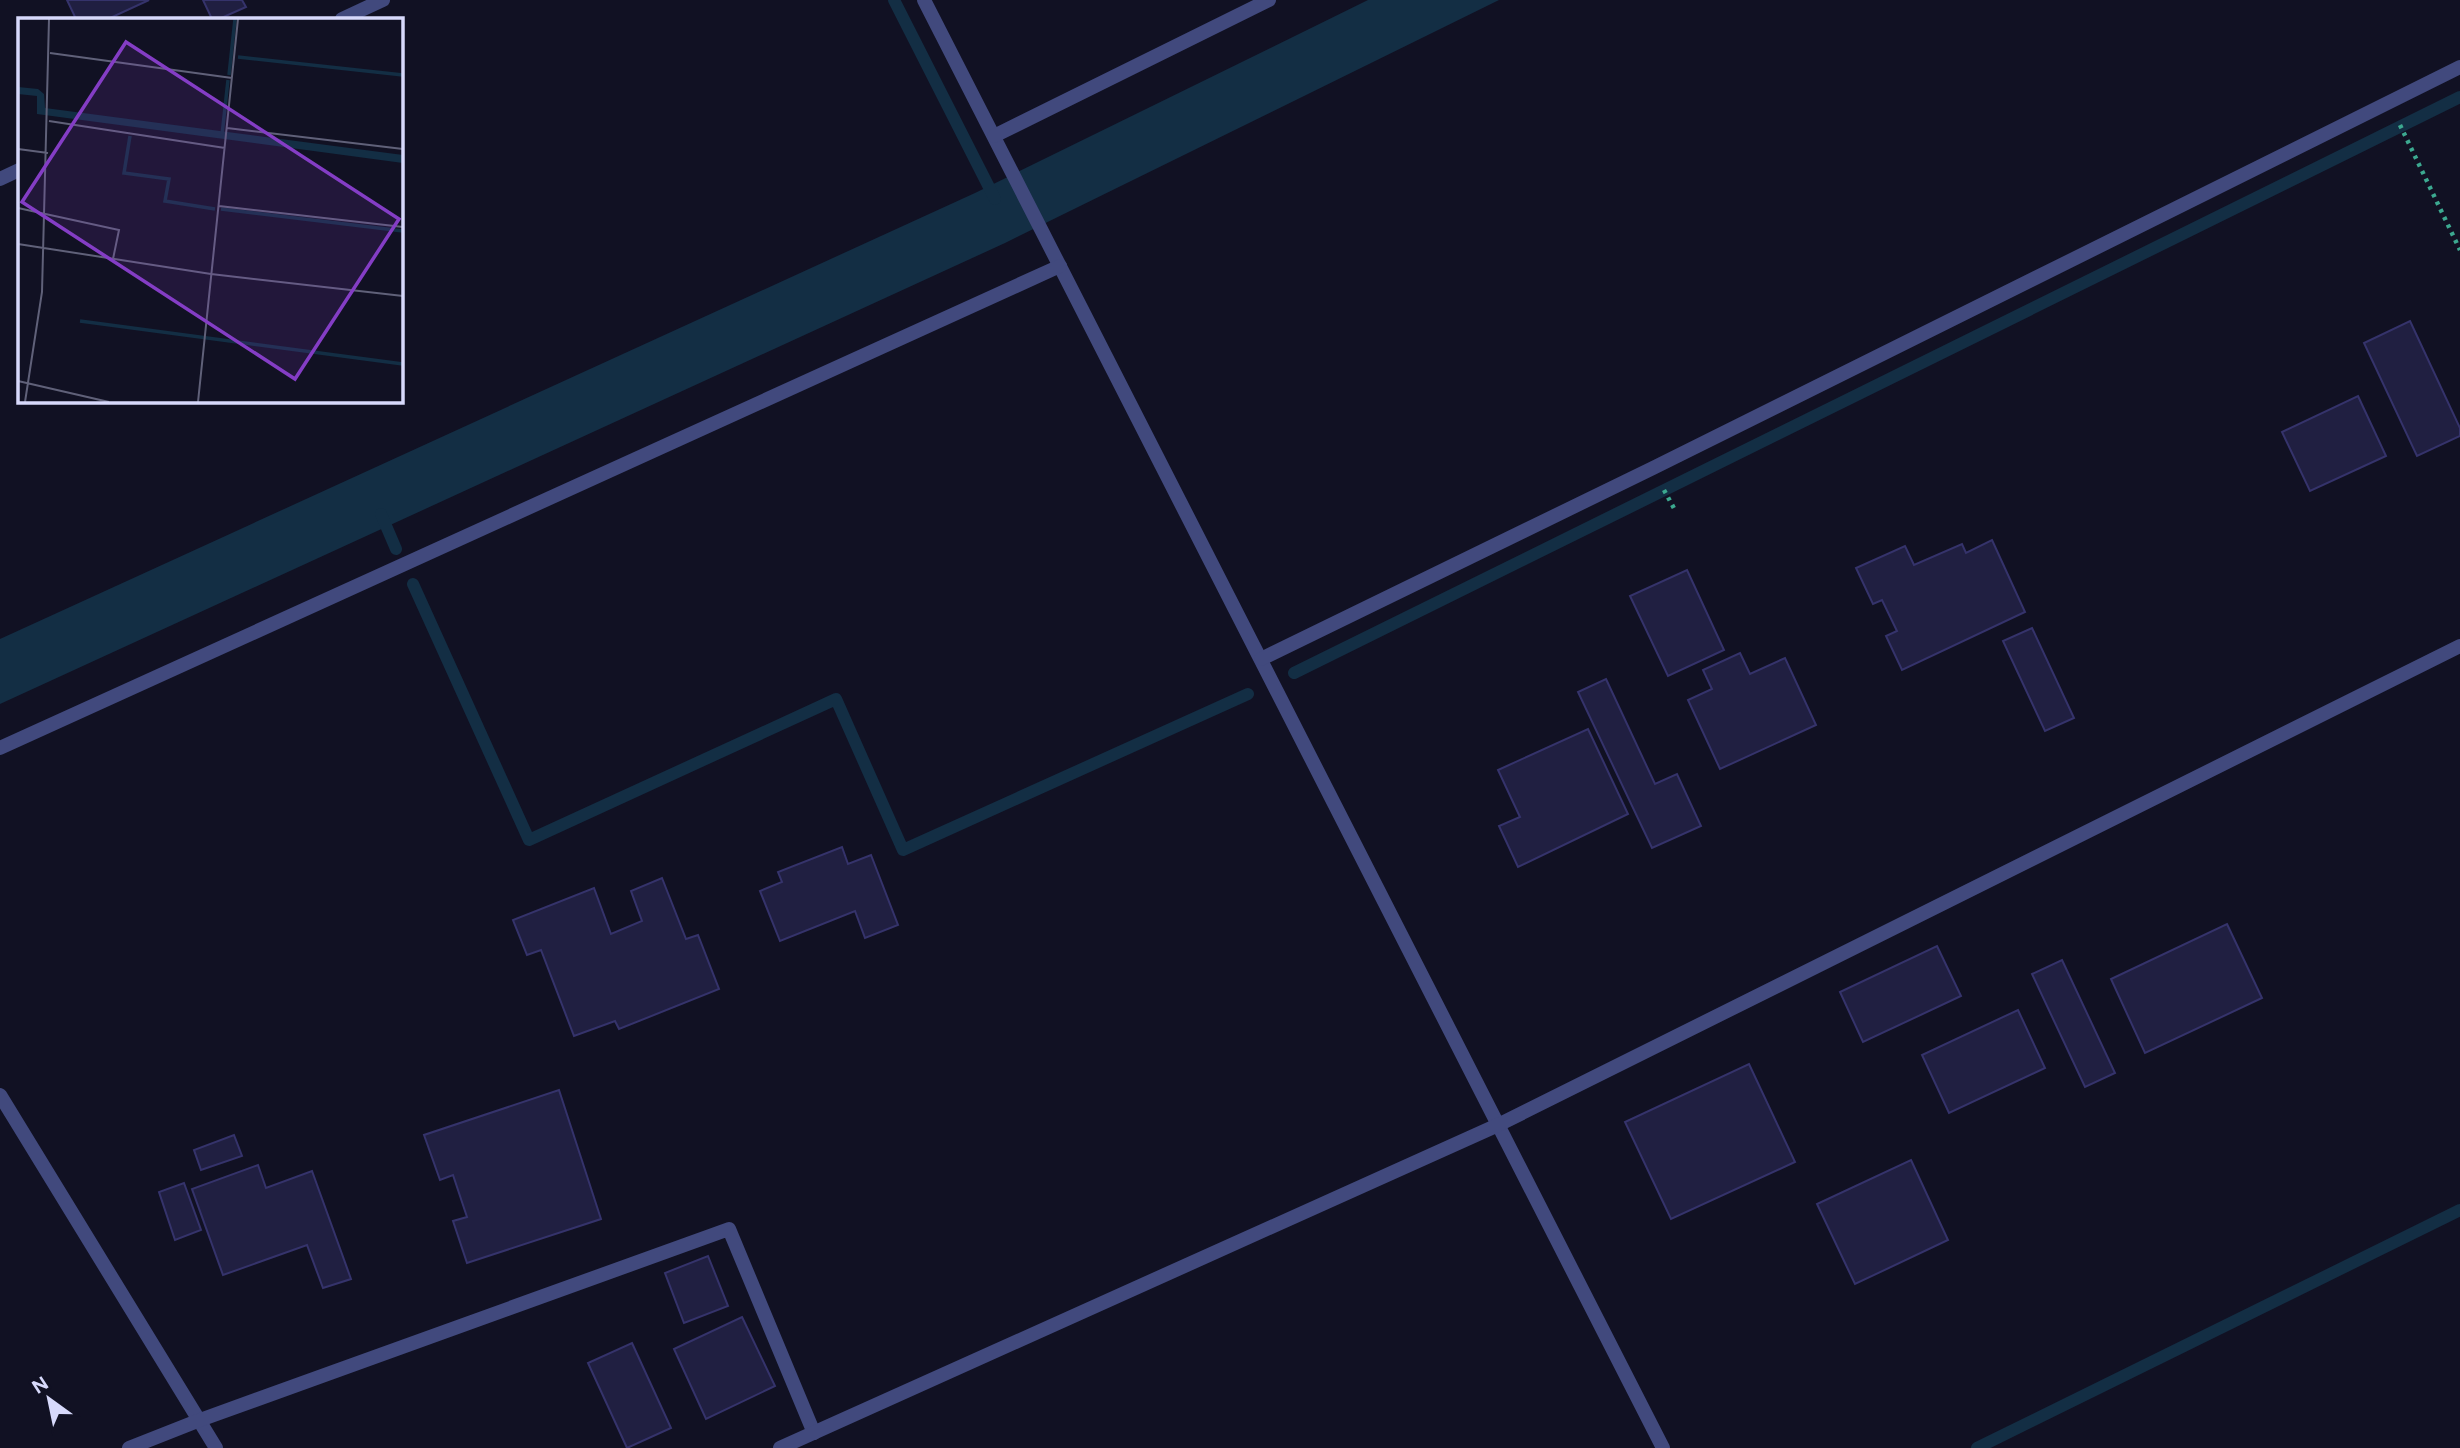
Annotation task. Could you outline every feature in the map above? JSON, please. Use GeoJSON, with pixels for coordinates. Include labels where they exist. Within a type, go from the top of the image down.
{"type":"FeatureCollection","features":[{"type":"Feature","properties":{"kind":"street"},"geometry":{"type":"LineString","coordinates":[[344,18],[383,0]]}},
{"type":"Feature","properties":{"kind":"street"},"geometry":{"type":"LineString","coordinates":[[924,0],[1663,1448]]}},
{"type":"Feature","properties":{"kind":"street"},"geometry":{"type":"LineString","coordinates":[[994,136],[1269,0]]}},
{"type":"Feature","properties":{"kind":"street"},"geometry":{"type":"LineString","coordinates":[[1261,659],[1665,462],[2460,67]]}},
{"type":"Feature","properties":{"kind":"street"},"geometry":{"type":"LineString","coordinates":[[0,179],[18,170]]}},
{"type":"Feature","properties":{"kind":"street"},"geometry":{"type":"LineString","coordinates":[[0,748],[1060,266]]}},
{"type":"Feature","properties":{"kind":"street"},"geometry":{"type":"LineString","coordinates":[[779,1448],[1498,1125],[2460,646]]}},
{"type":"Feature","properties":{"kind":"street"},"geometry":{"type":"LineString","coordinates":[[0,1095],[216,1448]]}},
{"type":"Feature","properties":{"kind":"street"},"geometry":{"type":"LineString","coordinates":[[129,1448],[729,1229],[814,1433]]}},
{"type":"Feature","properties":{"kind":"path"},"geometry":{"type":"LineString","coordinates":[[2410,144],[2460,250]]}},
{"type":"Feature","properties":{"kind":"water"},"geometry":{"type":"Polygon","coordinates":[[[1368,0],[1499,0],[1005,243],[0,704],[0,639],[975,193],[1368,0]]]}},
{"type":"Feature","properties":{"kind":"building"},"geometry":{"type":"Polygon","coordinates":[[[67,0],[149,0],[110,18],[76,18],[67,0]]]}},
{"type":"Feature","properties":{"kind":"building"},"geometry":{"type":"Polygon","coordinates":[[[203,0],[242,0],[246,7],[221,18],[212,18],[203,0]]]}},
{"type":"Feature","properties":{"kind":"building"},"geometry":{"type":"Polygon","coordinates":[[[2410,321],[2460,428],[2460,436],[2417,456],[2364,343],[2410,321]]]}},
{"type":"Feature","properties":{"kind":"building"},"geometry":{"type":"Polygon","coordinates":[[[2358,396],[2386,456],[2310,491],[2282,432],[2358,396]]]}},
{"type":"Feature","properties":{"kind":"building"},"geometry":{"type":"Polygon","coordinates":[[[1992,540],[2025,612],[1902,670],[1886,636],[1897,631],[1882,600],[1873,604],[1856,568],[1905,546],[1914,565],[1962,544],[1966,553],[1992,540]]]}},
{"type":"Feature","properties":{"kind":"building"},"geometry":{"type":"Polygon","coordinates":[[[1687,570],[1724,650],[1668,676],[1630,596],[1687,570]]]}},
{"type":"Feature","properties":{"kind":"building"},"geometry":{"type":"Polygon","coordinates":[[[2032,628],[2074,718],[2045,731],[2003,641],[2032,628]]]}},
{"type":"Feature","properties":{"kind":"building"},"geometry":{"type":"Polygon","coordinates":[[[1740,653],[1750,674],[1785,658],[1816,725],[1720,769],[1688,700],[1712,689],[1703,670],[1740,653]]]}},
{"type":"Feature","properties":{"kind":"building"},"geometry":{"type":"Polygon","coordinates":[[[1606,679],[1655,784],[1677,774],[1701,826],[1652,848],[1578,692],[1606,679]]]}},
{"type":"Feature","properties":{"kind":"building"},"geometry":{"type":"Polygon","coordinates":[[[1588,729],[1628,814],[1518,867],[1499,826],[1520,817],[1498,770],[1588,729]]]}},
{"type":"Feature","properties":{"kind":"building"},"geometry":{"type":"Polygon","coordinates":[[[842,847],[848,864],[871,855],[898,925],[865,938],[855,911],[780,941],[760,891],[782,882],[778,872],[842,847]]]}},
{"type":"Feature","properties":{"kind":"building"},"geometry":{"type":"Polygon","coordinates":[[[662,878],[686,939],[698,935],[719,989],[619,1029],[615,1021],[574,1036],[541,950],[527,955],[513,920],[594,888],[611,934],[642,921],[631,891],[662,878]]]}},
{"type":"Feature","properties":{"kind":"building"},"geometry":{"type":"Polygon","coordinates":[[[2227,924],[2262,998],[2145,1053],[2111,979],[2227,924]]]}},
{"type":"Feature","properties":{"kind":"building"},"geometry":{"type":"Polygon","coordinates":[[[1937,946],[1961,996],[1863,1042],[1840,992],[1937,946]]]}},
{"type":"Feature","properties":{"kind":"building"},"geometry":{"type":"Polygon","coordinates":[[[2062,960],[2115,1073],[2085,1087],[2032,974],[2062,960]]]}},
{"type":"Feature","properties":{"kind":"building"},"geometry":{"type":"Polygon","coordinates":[[[2018,1010],[2045,1068],[1949,1113],[1922,1055],[2018,1010]]]}},
{"type":"Feature","properties":{"kind":"building"},"geometry":{"type":"Polygon","coordinates":[[[1749,1064],[1795,1162],[1671,1219],[1625,1122],[1749,1064]]]}},
{"type":"Feature","properties":{"kind":"building"},"geometry":{"type":"Polygon","coordinates":[[[559,1090],[601,1219],[467,1263],[453,1221],[467,1217],[453,1175],[440,1180],[424,1135],[559,1090]]]}},
{"type":"Feature","properties":{"kind":"building"},"geometry":{"type":"Polygon","coordinates":[[[234,1135],[242,1156],[201,1170],[194,1150],[234,1135]]]}},
{"type":"Feature","properties":{"kind":"building"},"geometry":{"type":"Polygon","coordinates":[[[1911,1160],[1948,1240],[1855,1284],[1817,1204],[1911,1160]]]}},
{"type":"Feature","properties":{"kind":"building"},"geometry":{"type":"Polygon","coordinates":[[[258,1165],[266,1188],[312,1171],[351,1279],[323,1288],[307,1245],[223,1275],[192,1189],[258,1165]]]}},
{"type":"Feature","properties":{"kind":"building"},"geometry":{"type":"Polygon","coordinates":[[[184,1183],[201,1230],[175,1240],[159,1192],[184,1183]]]}},
{"type":"Feature","properties":{"kind":"building"},"geometry":{"type":"Polygon","coordinates":[[[708,1256],[728,1306],[684,1323],[665,1273],[708,1256]]]}},
{"type":"Feature","properties":{"kind":"building"},"geometry":{"type":"Polygon","coordinates":[[[742,1317],[775,1386],[706,1419],[674,1349],[742,1317]]]}},
{"type":"Feature","properties":{"kind":"building"},"geometry":{"type":"Polygon","coordinates":[[[632,1343],[671,1428],[627,1448],[588,1363],[632,1343]]]}},
{"type":"Feature","properties":{"kind":"waterway"},"geometry":{"type":"LineString","coordinates":[[894,0],[995,199]]}},
{"type":"Feature","properties":{"kind":"waterway"},"geometry":{"type":"LineString","coordinates":[[1294,673],[2460,97]]}},
{"type":"Feature","properties":{"kind":"waterway"},"geometry":{"type":"LineString","coordinates":[[381,514],[396,549]]}},
{"type":"Feature","properties":{"kind":"waterway"},"geometry":{"type":"LineString","coordinates":[[413,584],[529,840],[836,699],[903,850],[1248,694]]}},
{"type":"Feature","properties":{"kind":"waterway"},"geometry":{"type":"LineString","coordinates":[[1977,1448],[2460,1210]]}}]}
